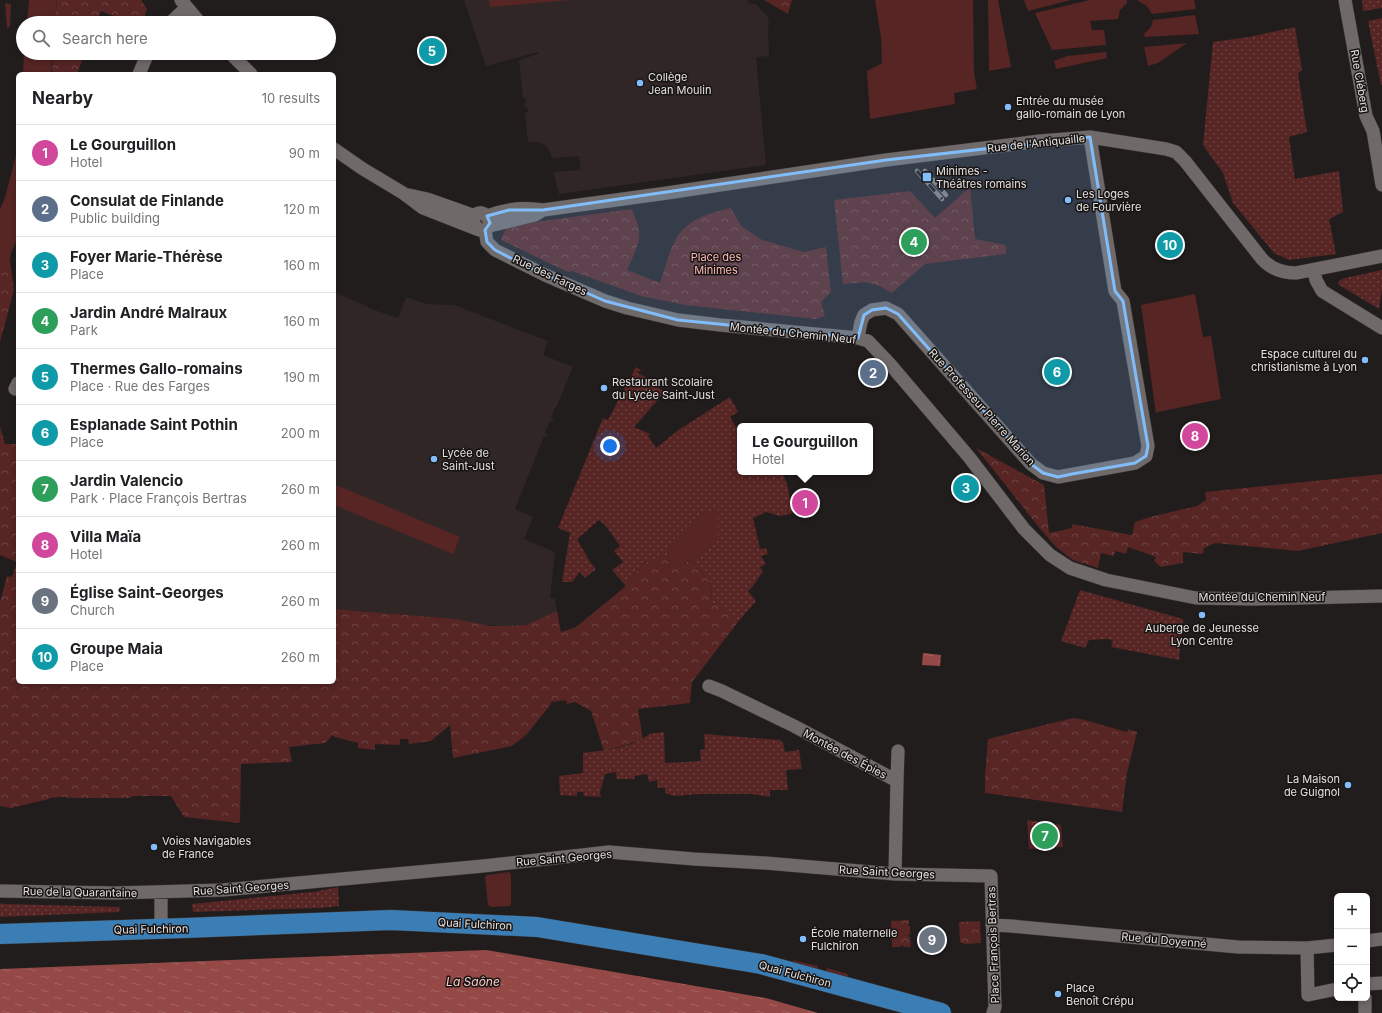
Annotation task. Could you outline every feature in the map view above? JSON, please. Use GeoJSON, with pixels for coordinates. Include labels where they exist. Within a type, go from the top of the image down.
{"type":"FeatureCollection","features":[{"type":"Feature","properties":{"kind":"main road","name":"Quai Fulchiron"},"geometry":{"type":"LineString","coordinates":[[0,934],[391,920],[537,927],[761,964],[941,1013]]}},
{"type":"Feature","properties":{"kind":"street","name":"Rue Cléberg"},"geometry":{"type":"LineString","coordinates":[[1345,0],[1366,116],[1378,129],[1382,185]]}},
{"type":"Feature","properties":{"kind":"street"},"geometry":{"type":"LineString","coordinates":[[175,16],[183,4],[194,16]]}},
{"type":"Feature","properties":{"kind":"street"},"geometry":{"type":"LineString","coordinates":[[140,72],[145,60]]}},
{"type":"Feature","properties":{"kind":"street"},"geometry":{"type":"LineString","coordinates":[[237,60],[249,72]]}},
{"type":"Feature","properties":{"kind":"street","name":"Rue de l'Antiquaille"},"geometry":{"type":"LineString","coordinates":[[482,223],[535,215],[543,210],[886,160],[1040,141],[1090,137],[1166,149],[1176,152],[1186,161],[1268,265],[1275,269],[1291,273],[1314,270],[1382,256]]}},
{"type":"Feature","properties":{"kind":"street","name":"Rue Professeur Pierre Marion"},"geometry":{"type":"LineString","coordinates":[[858,338],[864,315],[872,310],[886,308],[898,314],[1031,464],[1043,473],[1058,477],[1135,463],[1146,456],[1148,446],[1127,323],[1123,301],[1115,291],[1090,137]]}},
{"type":"Feature","properties":{"kind":"street"},"geometry":{"type":"LineString","coordinates":[[336,150],[363,169],[403,193],[423,208],[482,223]]}},
{"type":"Feature","properties":{"kind":"street","name":"Rue des Farges"},"geometry":{"type":"LineString","coordinates":[[482,223],[487,242],[495,250],[545,275],[605,301],[627,308]]}},
{"type":"Feature","properties":{"kind":"street"},"geometry":{"type":"LineString","coordinates":[[1314,270],[1316,280],[1322,291],[1382,328]]}},
{"type":"Feature","properties":{"kind":"street","name":"Montée du Chemin Neuf"},"geometry":{"type":"LineString","coordinates":[[627,308],[678,320],[858,338],[868,341],[889,363],[969,458],[1024,529],[1050,555],[1070,568],[1106,580],[1196,598],[1256,599],[1382,596]]}},
{"type":"Feature","properties":{"kind":"street","name":"Montée des Épies"},"geometry":{"type":"LineString","coordinates":[[709,686],[772,716],[896,781],[895,874]]}},
{"type":"Feature","properties":{"kind":"street"},"geometry":{"type":"LineString","coordinates":[[896,781],[898,751]]}},
{"type":"Feature","properties":{"kind":"street","name":"Rue Saint Georges"},"geometry":{"type":"LineString","coordinates":[[161,892],[246,888],[483,866],[609,852],[895,874],[991,876]]}},
{"type":"Feature","properties":{"kind":"street","name":"Place François Bertras"},"geometry":{"type":"LineString","coordinates":[[991,876],[995,1007],[993,1013]]}},
{"type":"Feature","properties":{"kind":"street","name":"Rue de la Quarantaine"},"geometry":{"type":"LineString","coordinates":[[0,891],[161,892]]}},
{"type":"Feature","properties":{"kind":"street"},"geometry":{"type":"LineString","coordinates":[[161,892],[161,929]]}},
{"type":"Feature","properties":{"kind":"street","name":"Rue du Doyenné"},"geometry":{"type":"LineString","coordinates":[[992,925],[1238,947],[1307,948],[1334,945]]}},
{"type":"Feature","properties":{"kind":"street"},"geometry":{"type":"LineString","coordinates":[[1370,941],[1382,939]]}},
{"type":"Feature","properties":{"kind":"street"},"geometry":{"type":"LineString","coordinates":[[1307,948],[1308,995],[1334,990]]}},
{"type":"Feature","properties":{"kind":"street"},"geometry":{"type":"LineString","coordinates":[[1370,984],[1382,983]]}},
{"type":"Feature","properties":{"kind":"street"},"geometry":{"type":"LineString","coordinates":[[1365,1001],[1365,1013]]}},
{"type":"Feature","properties":{"kind":"highlighted area"},"geometry":{"type":"Polygon","coordinates":[[[1090,137],[1115,291],[1123,301],[1148,446],[1146,456],[1135,463],[1058,477],[1043,473],[1031,464],[898,314],[886,308],[872,310],[864,315],[858,338],[678,320],[605,301],[530,268],[495,250],[487,242],[485,230],[490,223],[487,216],[509,210],[543,210],[886,160],[1090,137]]]}},
{"type":"Feature","properties":{"kind":"shaded area","name":"Collège Jean Moulin"},"geometry":{"type":"Polygon","coordinates":[[[464,0],[748,0],[749,4],[756,4],[768,17],[769,23],[769,56],[756,57],[766,165],[559,194],[553,172],[581,170],[579,156],[552,158],[550,151],[544,144],[538,142],[528,142],[525,113],[528,112],[524,105],[526,98],[523,98],[519,60],[538,54],[538,52],[486,66],[464,0]]]}},
{"type":"Feature","properties":{"kind":"shaded area","name":"Lycée de Saint-Just"},"geometry":{"type":"Polygon","coordinates":[[[336,292],[374,310],[398,318],[406,297],[426,304],[454,305],[548,341],[543,355],[573,367],[558,406],[556,406],[551,418],[553,421],[550,421],[545,433],[547,435],[546,437],[544,436],[515,509],[533,517],[524,539],[555,552],[550,598],[555,599],[557,611],[526,625],[486,625],[457,619],[336,609],[336,292]]]}},
{"type":"Feature","properties":{"kind":"green space"},"geometry":{"type":"Polygon","coordinates":[[[29,0],[57,0],[56,16],[28,16],[29,0]]]}},
{"type":"Feature","properties":{"kind":"green space"},"geometry":{"type":"Polygon","coordinates":[[[57,0],[141,0],[147,9],[144,16],[114,16],[101,11],[99,16],[56,16],[57,0]]]}},
{"type":"Feature","properties":{"kind":"green space"},"geometry":{"type":"Polygon","coordinates":[[[489,0],[570,0],[490,7],[489,0]]]}},
{"type":"Feature","properties":{"kind":"green space"},"geometry":{"type":"Polygon","coordinates":[[[764,0],[792,0],[788,14],[764,0]]]}},
{"type":"Feature","properties":{"kind":"green space"},"geometry":{"type":"Polygon","coordinates":[[[875,0],[973,0],[974,72],[977,89],[954,93],[955,104],[870,119],[867,71],[882,63],[881,37],[875,0]]]}},
{"type":"Feature","properties":{"kind":"green space"},"geometry":{"type":"Polygon","coordinates":[[[988,0],[998,0],[1011,67],[989,71],[988,0]]]}},
{"type":"Feature","properties":{"kind":"green space"},"geometry":{"type":"Polygon","coordinates":[[[1024,0],[1071,0],[1028,11],[1024,0]]]}},
{"type":"Feature","properties":{"kind":"green space"},"geometry":{"type":"Polygon","coordinates":[[[1090,0],[1127,0],[1127,3],[1120,10],[1118,19],[1090,21],[1092,30],[1104,30],[1106,45],[1052,50],[1035,13],[1090,0]]]}},
{"type":"Feature","properties":{"kind":"green space"},"geometry":{"type":"Polygon","coordinates":[[[1138,0],[1194,0],[1196,9],[1152,14],[1147,6],[1138,0]]]}},
{"type":"Feature","properties":{"kind":"green space"},"geometry":{"type":"Polygon","coordinates":[[[1362,0],[1382,0],[1382,8],[1363,11],[1362,0]]]}},
{"type":"Feature","properties":{"kind":"green space"},"geometry":{"type":"Polygon","coordinates":[[[5,3],[11,4],[10,27],[7,28],[5,3]]]}},
{"type":"Feature","properties":{"kind":"green space"},"geometry":{"type":"Polygon","coordinates":[[[1195,15],[1199,34],[1145,37],[1144,34],[1151,27],[1153,20],[1195,15]]]}},
{"type":"Feature","properties":{"kind":"green space"},"geometry":{"type":"Polygon","coordinates":[[[1382,18],[1382,85],[1381,85],[1368,21],[1382,18]]]}},
{"type":"Feature","properties":{"kind":"green space"},"geometry":{"type":"Polygon","coordinates":[[[1295,27],[1302,70],[1298,73],[1307,132],[1289,137],[1295,179],[1339,171],[1343,212],[1329,219],[1336,254],[1289,260],[1274,253],[1233,203],[1223,173],[1203,145],[1213,42],[1249,37],[1295,27]]]}},
{"type":"Feature","properties":{"kind":"green space"},"geometry":{"type":"Polygon","coordinates":[[[1187,43],[1158,63],[1148,66],[1144,47],[1187,43]]]}},
{"type":"Feature","properties":{"kind":"green space"},"geometry":{"type":"Polygon","coordinates":[[[1106,52],[1107,58],[1056,69],[1054,61],[1067,56],[1106,52]]]}},
{"type":"Feature","properties":{"kind":"green space"},"geometry":{"type":"Polygon","coordinates":[[[24,60],[52,60],[51,72],[23,72],[24,60]]]}},
{"type":"Feature","properties":{"kind":"green space"},"geometry":{"type":"Polygon","coordinates":[[[53,60],[82,60],[78,72],[52,72],[53,60]]]}},
{"type":"Feature","properties":{"kind":"green space"},"geometry":{"type":"Polygon","coordinates":[[[16,155],[16,242],[11,253],[10,261],[0,257],[0,209],[5,198],[16,155]]]}},
{"type":"Feature","properties":{"kind":"green space"},"geometry":{"type":"Polygon","coordinates":[[[970,187],[975,239],[1006,245],[1006,254],[925,264],[892,293],[868,283],[843,284],[834,200],[910,191],[935,218],[970,187]]]}},
{"type":"Feature","properties":{"kind":"green space","name":"Place des Minimes"},"geometry":{"type":"Polygon","coordinates":[[[731,208],[741,226],[762,240],[804,252],[826,247],[831,292],[821,302],[825,316],[815,319],[685,305],[641,296],[572,271],[568,272],[501,240],[507,226],[631,209],[636,218],[639,240],[627,270],[660,283],[671,249],[680,232],[700,218],[731,208]]]}},
{"type":"Feature","properties":{"kind":"green space"},"geometry":{"type":"Polygon","coordinates":[[[0,257],[10,261],[14,290],[0,342],[0,257]]]}},
{"type":"Feature","properties":{"kind":"green space"},"geometry":{"type":"Polygon","coordinates":[[[1382,270],[1382,289],[1379,309],[1338,283],[1340,280],[1345,278],[1382,270]]]}},
{"type":"Feature","properties":{"kind":"green space"},"geometry":{"type":"Polygon","coordinates":[[[1195,294],[1203,337],[1211,336],[1221,399],[1158,412],[1156,414],[1141,305],[1195,294]]]}},
{"type":"Feature","properties":{"kind":"green space"},"geometry":{"type":"Polygon","coordinates":[[[636,367],[641,370],[637,373],[652,381],[664,393],[634,427],[650,434],[648,436],[656,448],[680,429],[730,397],[738,412],[730,417],[737,429],[737,475],[783,475],[787,484],[793,513],[780,516],[766,512],[753,518],[760,549],[766,548],[768,554],[761,556],[766,564],[760,567],[763,572],[748,591],[756,601],[738,622],[719,604],[712,603],[711,584],[692,560],[718,541],[718,508],[704,513],[690,523],[672,541],[668,555],[643,563],[626,586],[612,570],[623,562],[614,551],[620,546],[606,526],[599,520],[577,539],[590,562],[596,569],[585,578],[580,572],[572,582],[562,582],[570,533],[558,528],[603,418],[608,420],[636,367]]]}},
{"type":"Feature","properties":{"kind":"green space"},"geometry":{"type":"Polygon","coordinates":[[[0,427],[5,444],[16,444],[16,562],[0,555],[0,427]]]}},
{"type":"Feature","properties":{"kind":"green space"},"geometry":{"type":"Polygon","coordinates":[[[976,448],[1044,485],[1049,533],[1072,528],[1072,524],[1132,535],[1135,522],[1197,506],[1206,500],[1205,492],[1382,474],[1382,533],[1298,551],[1215,543],[1204,548],[1203,554],[1183,552],[1183,563],[1161,567],[1154,561],[1156,557],[1128,547],[1126,554],[1115,551],[1114,556],[1101,553],[1098,568],[1073,560],[1056,547],[976,448]]]}},
{"type":"Feature","properties":{"kind":"green space"},"geometry":{"type":"Polygon","coordinates":[[[336,485],[460,537],[453,554],[336,506],[336,485]]]}},
{"type":"Feature","properties":{"kind":"green space"},"geometry":{"type":"Polygon","coordinates":[[[718,507],[718,541],[692,560],[669,568],[668,555],[672,541],[690,523],[704,513],[718,507]]]}},
{"type":"Feature","properties":{"kind":"green space"},"geometry":{"type":"Polygon","coordinates":[[[668,555],[669,568],[692,560],[711,584],[712,603],[719,603],[738,622],[692,682],[690,703],[638,709],[643,740],[604,751],[591,711],[575,702],[567,704],[566,700],[551,702],[527,734],[512,746],[453,758],[450,725],[431,741],[409,744],[408,739],[400,739],[400,745],[375,744],[375,750],[358,748],[358,743],[332,735],[325,743],[289,747],[292,762],[241,764],[240,823],[184,817],[171,796],[133,796],[129,798],[61,797],[49,798],[11,808],[0,806],[0,602],[7,576],[12,577],[16,565],[16,684],[336,684],[336,609],[457,619],[491,626],[526,625],[557,611],[561,632],[576,627],[626,586],[643,563],[668,555]]]}},
{"type":"Feature","properties":{"kind":"green space"},"geometry":{"type":"Polygon","coordinates":[[[1080,590],[1183,619],[1179,660],[1111,647],[1113,641],[1108,639],[1089,640],[1085,648],[1061,641],[1080,590]]]}},
{"type":"Feature","properties":{"kind":"green space"},"geometry":{"type":"Polygon","coordinates":[[[1073,718],[1127,732],[1128,729],[1137,732],[1127,773],[1122,812],[985,793],[988,739],[1073,718]]]}},
{"type":"Feature","properties":{"kind":"green space"},"geometry":{"type":"Polygon","coordinates":[[[664,732],[665,763],[701,761],[700,750],[705,749],[704,734],[780,740],[783,743],[785,752],[799,750],[802,769],[786,770],[788,790],[770,790],[770,797],[752,794],[699,794],[674,796],[665,793],[665,788],[658,788],[657,780],[649,782],[647,774],[635,776],[634,779],[617,779],[616,772],[605,774],[600,792],[601,797],[584,796],[583,792],[577,792],[577,796],[560,795],[559,776],[583,773],[583,753],[618,748],[636,742],[649,734],[664,732]]]}},
{"type":"Feature","properties":{"kind":"green space"},"geometry":{"type":"Polygon","coordinates":[[[1027,820],[1061,825],[1063,847],[1029,849],[1027,820]]]}},
{"type":"Feature","properties":{"kind":"green space"},"geometry":{"type":"Polygon","coordinates":[[[509,872],[511,875],[510,906],[491,907],[488,905],[485,877],[487,875],[509,872]]]}},
{"type":"Feature","properties":{"kind":"green space"},"geometry":{"type":"Polygon","coordinates":[[[338,887],[339,906],[320,908],[193,912],[192,904],[313,892],[338,887]]]}},
{"type":"Feature","properties":{"kind":"green space"},"geometry":{"type":"Polygon","coordinates":[[[0,903],[120,907],[119,912],[0,917],[0,903]]]}},
{"type":"Feature","properties":{"kind":"green space"},"geometry":{"type":"Polygon","coordinates":[[[909,920],[908,926],[910,926],[910,935],[908,935],[910,937],[911,947],[904,947],[902,945],[900,947],[892,947],[891,921],[909,920]]]}},
{"type":"Feature","properties":{"kind":"green space"},"geometry":{"type":"Polygon","coordinates":[[[980,921],[981,943],[965,944],[960,942],[959,922],[980,921]]]}},
{"type":"Feature","properties":{"kind":"green space"},"geometry":{"type":"Polygon","coordinates":[[[793,960],[818,966],[817,970],[826,972],[827,968],[848,974],[847,978],[792,964],[793,960]]]}},
{"type":"Feature","properties":{"kind":"water"},"geometry":{"type":"Polygon","coordinates":[[[923,653],[941,655],[940,666],[922,665],[923,653]]]}},
{"type":"Feature","properties":{"kind":"water","name":"La Saône"},"geometry":{"type":"Polygon","coordinates":[[[486,950],[766,998],[818,1013],[0,1013],[0,969],[486,950]]]}},
{"type":"Feature","properties":{"kind":"railway"},"geometry":{"type":"LineString","coordinates":[[917,171],[942,199]]}},
{"type":"Feature","properties":{"kind":"railway"},"geometry":{"type":"LineString","coordinates":[[925,171],[946,195]]}},
{"type":"Feature","properties":{"kind":"place","name":"Thermes Gallo-romains"},"geometry":{"type":"Point","coordinates":[432,51]}},
{"type":"Feature","properties":{"kind":"place","name":"Collège Jean Moulin"},"geometry":{"type":"Point","coordinates":[640,83]}},
{"type":"Feature","properties":{"kind":"place","name":"Entrée du musée gallo-romain de Lyon"},"geometry":{"type":"Point","coordinates":[1008,107]}},
{"type":"Feature","properties":{"kind":"place","name":"Minimes - Théâtres romains"},"geometry":{"type":"Point","coordinates":[927,177]}},
{"type":"Feature","properties":{"kind":"place","name":"Les Loges de Fourvière"},"geometry":{"type":"Point","coordinates":[1068,200]}},
{"type":"Feature","properties":{"kind":"place","name":"Jardin André Malraux"},"geometry":{"type":"Point","coordinates":[914,242]}},
{"type":"Feature","properties":{"kind":"place","name":"Groupe Maia"},"geometry":{"type":"Point","coordinates":[1170,245]}},
{"type":"Feature","properties":{"kind":"place","name":"Espace culturel du christianisme à Lyon"},"geometry":{"type":"Point","coordinates":[1365,360]}},
{"type":"Feature","properties":{"kind":"place","name":"Esplanade Saint Pothin"},"geometry":{"type":"Point","coordinates":[1057,372]}},
{"type":"Feature","properties":{"kind":"place","name":"Consulat de Finlande"},"geometry":{"type":"Point","coordinates":[873,373]}},
{"type":"Feature","properties":{"kind":"place","name":"Restaurant Scolaire du Lycée Saint-Just"},"geometry":{"type":"Point","coordinates":[604,388]}},
{"type":"Feature","properties":{"kind":"place","name":"Villa Maïa"},"geometry":{"type":"Point","coordinates":[1195,436]}},
{"type":"Feature","properties":{"kind":"place","name":"Lycée de Saint-Just"},"geometry":{"type":"Point","coordinates":[434,459]}},
{"type":"Feature","properties":{"kind":"place","name":"Foyer Marie-Thérèse"},"geometry":{"type":"Point","coordinates":[966,488]}},
{"type":"Feature","properties":{"kind":"place","name":"Le Gourguillon"},"geometry":{"type":"Point","coordinates":[805,503]}},
{"type":"Feature","properties":{"kind":"place","name":"Auberge de Jeunesse Lyon Centre"},"geometry":{"type":"Point","coordinates":[1202,615]}},
{"type":"Feature","properties":{"kind":"place","name":"La Maison de Guignol"},"geometry":{"type":"Point","coordinates":[1348,785]}},
{"type":"Feature","properties":{"kind":"place","name":"Jardin Valencio"},"geometry":{"type":"Point","coordinates":[1045,836]}},
{"type":"Feature","properties":{"kind":"place","name":"Voies Navigables de France"},"geometry":{"type":"Point","coordinates":[154,847]}},
{"type":"Feature","properties":{"kind":"place","name":"École maternelle Fulchiron"},"geometry":{"type":"Point","coordinates":[803,939]}},
{"type":"Feature","properties":{"kind":"place","name":"Église Saint-Georges"},"geometry":{"type":"Point","coordinates":[932,940]}},
{"type":"Feature","properties":{"kind":"place","name":"Place Benoît Crépu"},"geometry":{"type":"Point","coordinates":[1058,994]}}]}
